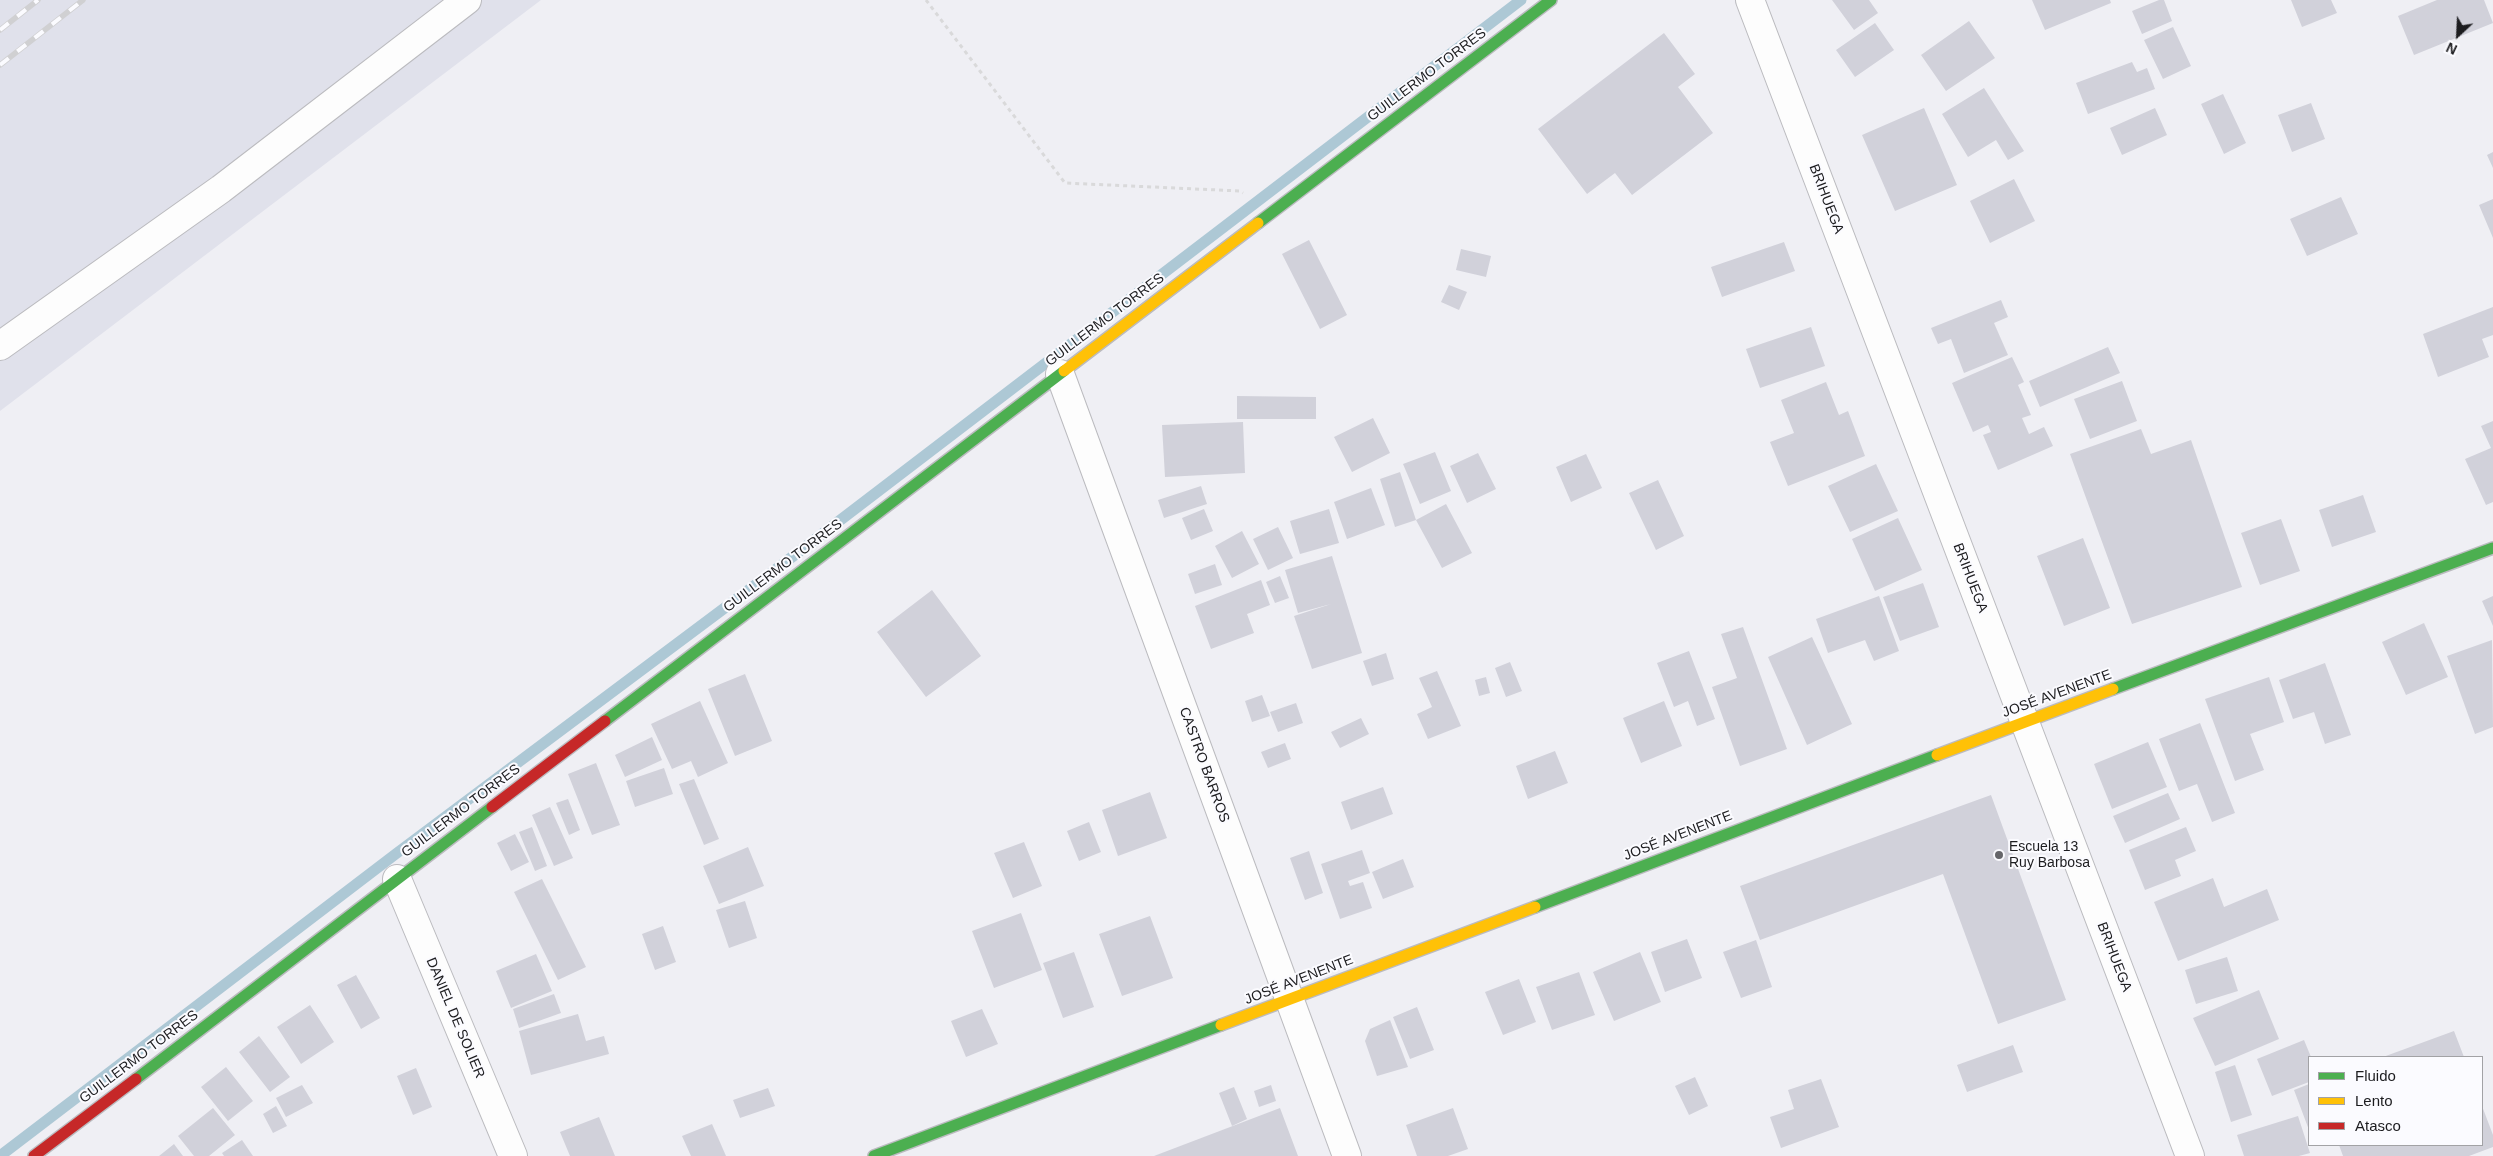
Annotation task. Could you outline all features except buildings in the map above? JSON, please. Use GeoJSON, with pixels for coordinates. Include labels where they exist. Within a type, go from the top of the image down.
{"type":"FeatureCollection","features":[{"type":"Feature","properties":{"kind":"main road","name":"GUILLERMO TORRES"},"geometry":{"type":"LineString","coordinates":[[34,1156],[1550,0]]}},
{"type":"Feature","properties":{"kind":"main road","name":"JOSÉ AVENENTE"},"geometry":{"type":"LineString","coordinates":[[874,1156],[2025,722],[2493,548]]}},
{"type":"Feature","properties":{"kind":"street"},"geometry":{"type":"LineString","coordinates":[[0,346],[221,189],[467,0]]}},
{"type":"Feature","properties":{"kind":"street","name":"BRIHUEGA"},"geometry":{"type":"LineString","coordinates":[[1750,0],[2190,1156]]}},
{"type":"Feature","properties":{"kind":"street","name":"CASTRO BARROS"},"geometry":{"type":"LineString","coordinates":[[1060,374],[1348,1156]]}},
{"type":"Feature","properties":{"kind":"street","name":"DANIEL DE SOLIER"},"geometry":{"type":"LineString","coordinates":[[397,879],[513,1156]]}},
{"type":"Feature","properties":{"kind":"path"},"geometry":{"type":"LineString","coordinates":[[926,0],[1065,183],[1240,191],[1267,216]]}},
{"type":"Feature","properties":{"kind":"shaded area"},"geometry":{"type":"Polygon","coordinates":[[[0,0],[541,0],[0,411],[0,0]]]}},
{"type":"Feature","properties":{"kind":"waterway"},"geometry":{"type":"LineString","coordinates":[[0,1156],[397,853],[758,583],[1521,0]]}},
{"type":"Feature","properties":{"kind":"railway"},"geometry":{"type":"LineString","coordinates":[[0,30],[38,0]]}},
{"type":"Feature","properties":{"kind":"railway"},"geometry":{"type":"LineString","coordinates":[[0,65],[83,0]]}},
{"type":"Feature","properties":{"kind":"traffic: fast"},"geometry":{"type":"LineString","coordinates":[[1258,223],[1551,0]]}},
{"type":"Feature","properties":{"kind":"traffic: fast"},"geometry":{"type":"LineString","coordinates":[[605,721],[1064,371]]}},
{"type":"Feature","properties":{"kind":"traffic: fast"},"geometry":{"type":"LineString","coordinates":[[2113,689],[2493,548]]}},
{"type":"Feature","properties":{"kind":"traffic: fast"},"geometry":{"type":"LineString","coordinates":[[1535,907],[1937,755]]}},
{"type":"Feature","properties":{"kind":"traffic: fast"},"geometry":{"type":"LineString","coordinates":[[136,1079],[492,807]]}},
{"type":"Feature","properties":{"kind":"traffic: fast"},"geometry":{"type":"LineString","coordinates":[[874,1156],[1221,1025]]}},
{"type":"Feature","properties":{"kind":"traffic: slow"},"geometry":{"type":"LineString","coordinates":[[1064,371],[1258,223]]}},
{"type":"Feature","properties":{"kind":"traffic: slow"},"geometry":{"type":"LineString","coordinates":[[1937,755],[2113,689]]}},
{"type":"Feature","properties":{"kind":"traffic: slow"},"geometry":{"type":"LineString","coordinates":[[1221,1025],[1535,907]]}},
{"type":"Feature","properties":{"kind":"traffic: jam"},"geometry":{"type":"LineString","coordinates":[[492,807],[605,721]]}},
{"type":"Feature","properties":{"kind":"traffic: jam"},"geometry":{"type":"LineString","coordinates":[[34,1156],[136,1079]]}},
{"type":"Feature","properties":{"kind":"place","name":"Escuela 13 Ruy Barbosa"},"geometry":{"type":"Point","coordinates":[1999,855]}}]}
